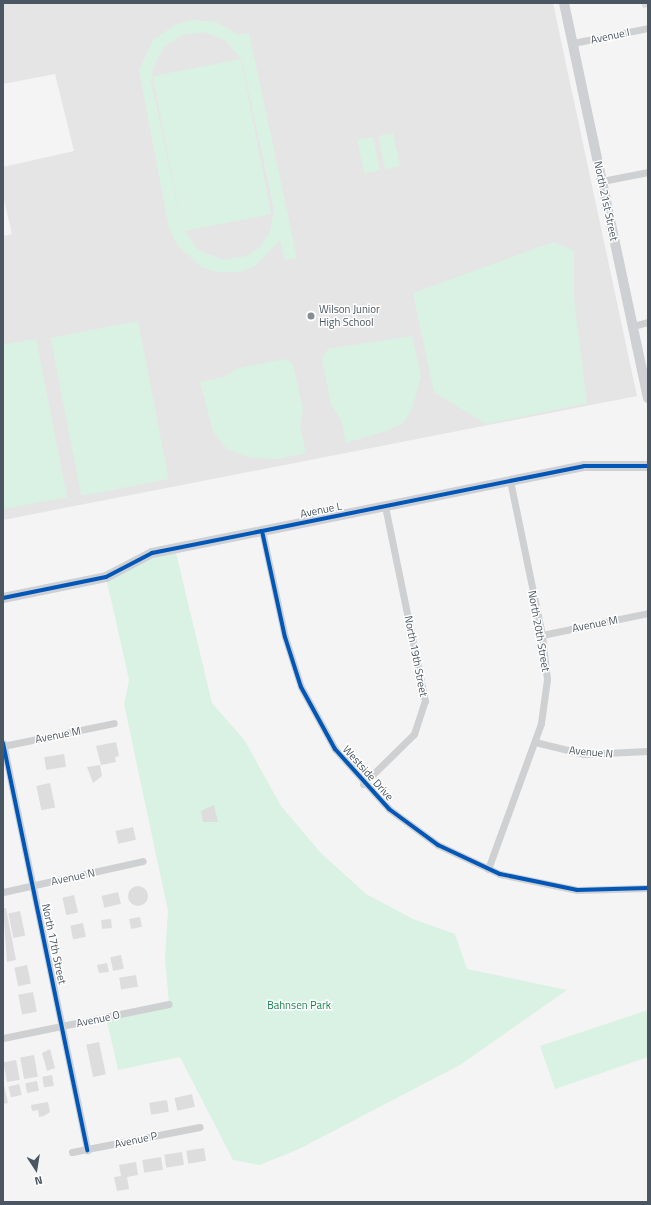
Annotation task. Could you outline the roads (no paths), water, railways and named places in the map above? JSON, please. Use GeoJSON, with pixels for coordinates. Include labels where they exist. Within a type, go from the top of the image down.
{"type":"FeatureCollection","features":[{"type":"Feature","properties":{"kind":"street","name":"North 21st Street"},"geometry":{"type":"LineString","coordinates":[[564,3],[648,398]]}},
{"type":"Feature","properties":{"kind":"street","name":"Avenue I"},"geometry":{"type":"LineString","coordinates":[[573,44],[648,28]]}},
{"type":"Feature","properties":{"kind":"street"},"geometry":{"type":"LineString","coordinates":[[602,181],[648,172]]}},
{"type":"Feature","properties":{"kind":"street"},"geometry":{"type":"LineString","coordinates":[[633,326],[648,322]]}},
{"type":"Feature","properties":{"kind":"street","name":"Avenue L"},"geometry":{"type":"LineString","coordinates":[[3,598],[106,577],[152,553],[262,530],[584,466],[648,466]]}},
{"type":"Feature","properties":{"kind":"street","name":"North 20th Street"},"geometry":{"type":"LineString","coordinates":[[488,869],[536,742],[546,692],[542,635],[510,481]]}},
{"type":"Feature","properties":{"kind":"street","name":"North 19th Street"},"geometry":{"type":"LineString","coordinates":[[363,784],[414,734],[425,701],[385,506]]}},
{"type":"Feature","properties":{"kind":"street","name":"Westside Drive"},"geometry":{"type":"LineString","coordinates":[[262,530],[285,637],[301,688],[335,749],[363,784],[412,828],[488,869],[528,882],[577,890],[648,888]]}},
{"type":"Feature","properties":{"kind":"street","name":"Avenue M"},"geometry":{"type":"LineString","coordinates":[[542,635],[648,613]]}},
{"type":"Feature","properties":{"kind":"street","name":"Avenue M"},"geometry":{"type":"LineString","coordinates":[[3,745],[114,723]]}},
{"type":"Feature","properties":{"kind":"street","name":"Avenue N"},"geometry":{"type":"LineString","coordinates":[[536,742],[584,754],[648,751]]}},
{"type":"Feature","properties":{"kind":"street","name":"North 17th Street"},"geometry":{"type":"LineString","coordinates":[[3,745],[87,1150]]}},
{"type":"Feature","properties":{"kind":"street","name":"Avenue N"},"geometry":{"type":"LineString","coordinates":[[3,892],[143,861]]}},
{"type":"Feature","properties":{"kind":"street","name":"Avenue O"},"geometry":{"type":"LineString","coordinates":[[3,1038],[169,1004]]}},
{"type":"Feature","properties":{"kind":"street","name":"Avenue P"},"geometry":{"type":"LineString","coordinates":[[72,1152],[200,1126]]}},
{"type":"Feature","properties":{"kind":"place","name":"Wilson Junior High School"},"geometry":{"type":"Point","coordinates":[311,316]}},
{"type":"Feature","properties":{"kind":"park label","name":"Bahnsen Park"},"geometry":{"type":"Point","coordinates":[299,1005]}}]}
